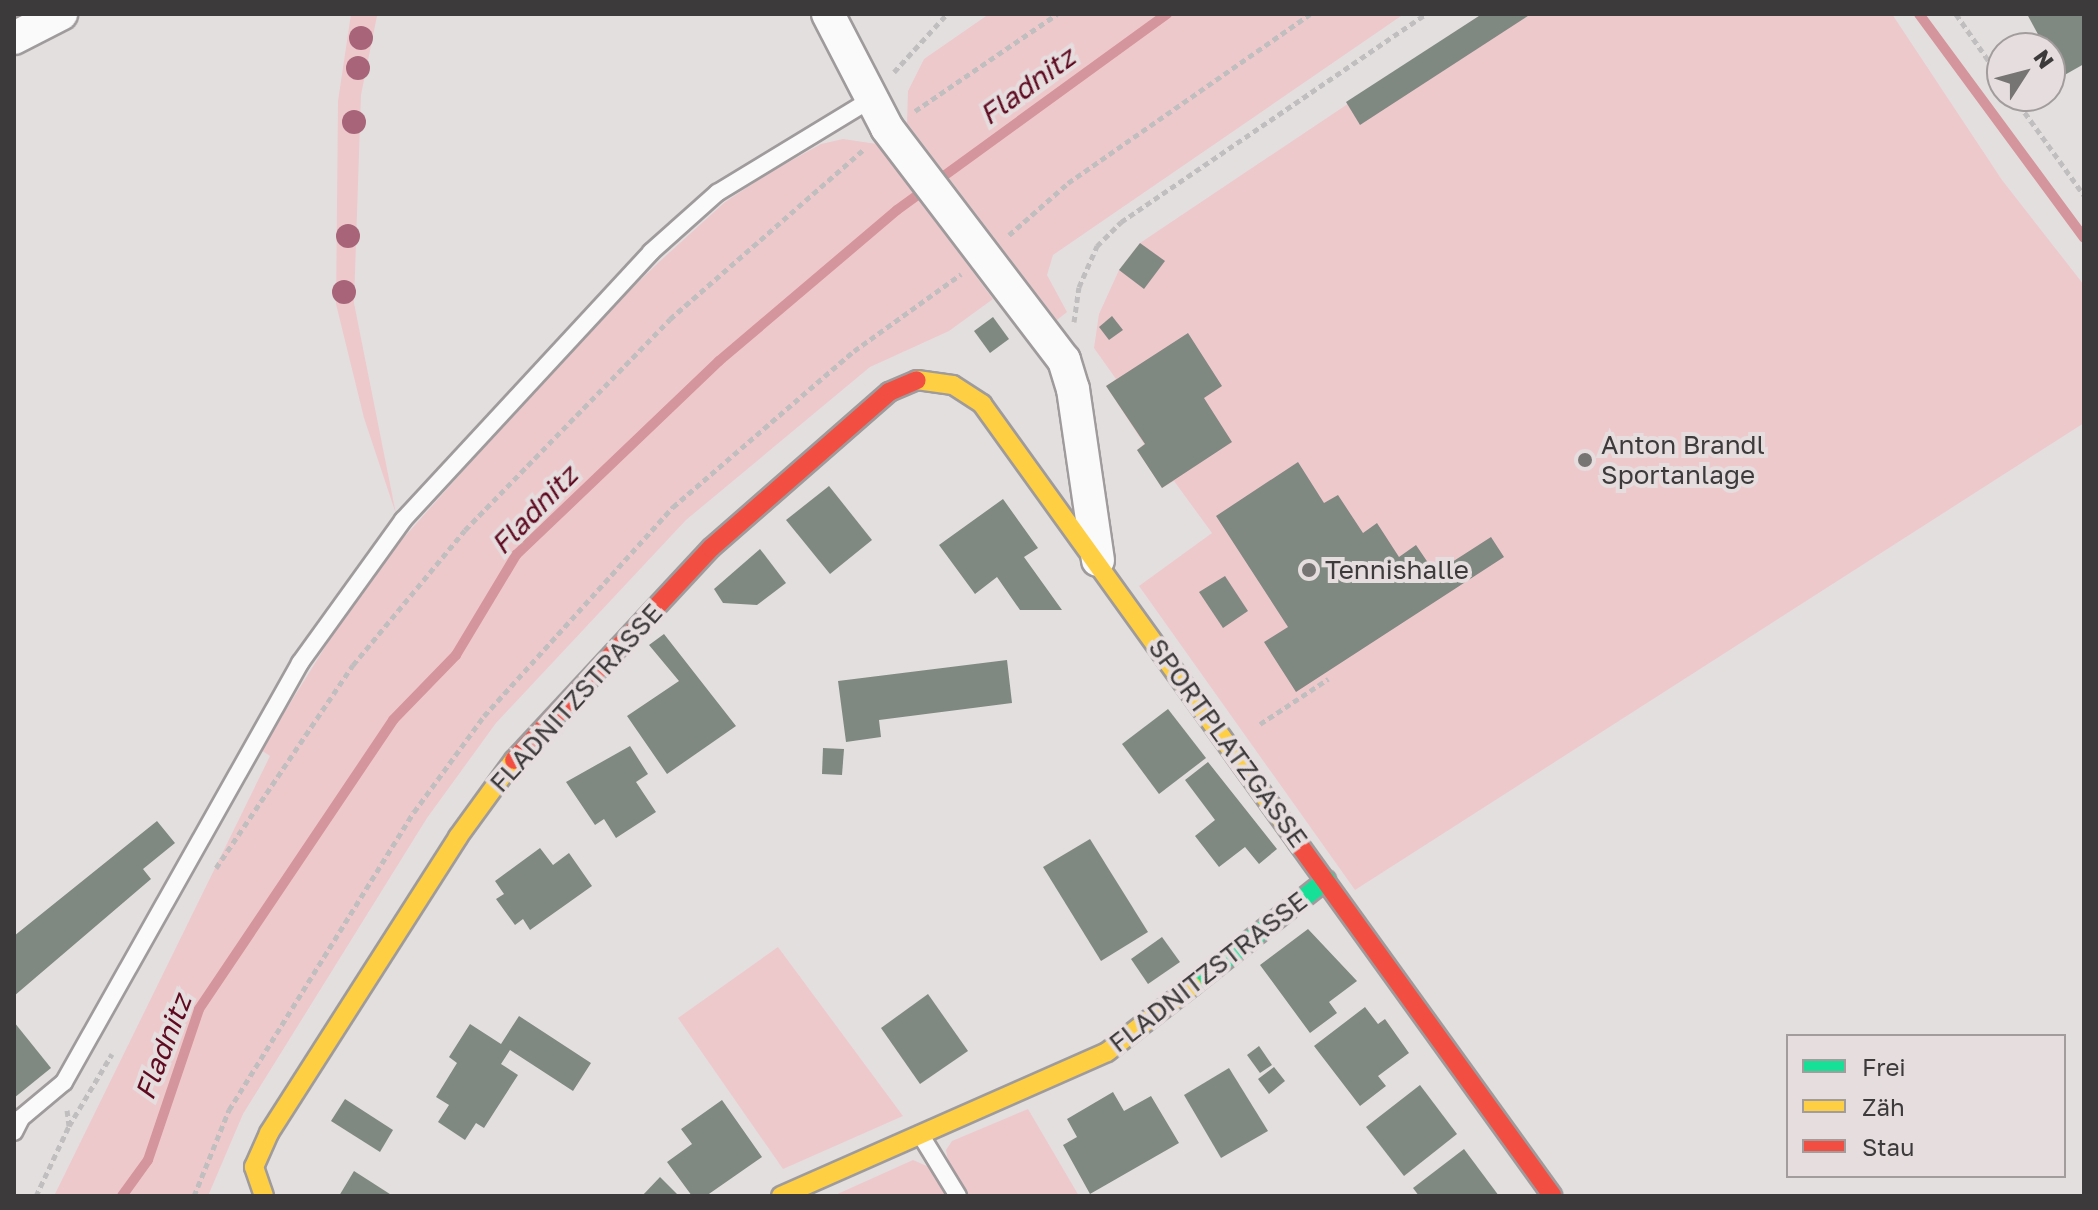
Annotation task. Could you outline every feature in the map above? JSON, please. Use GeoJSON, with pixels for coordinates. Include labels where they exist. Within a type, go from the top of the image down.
{"type":"FeatureCollection","features":[{"type":"Feature","properties":{"kind":"street"},"geometry":{"type":"LineString","coordinates":[[14,38],[61,14]]}},
{"type":"Feature","properties":{"kind":"street"},"geometry":{"type":"LineString","coordinates":[[828,14],[887,128],[1064,360]]}},
{"type":"Feature","properties":{"kind":"street","name":"SPORTPLATZGASSE"},"geometry":{"type":"LineString","coordinates":[[1064,360],[1073,389],[1099,564]]}},
{"type":"Feature","properties":{"kind":"street","name":"FLADNITZSTRASSE"},"geometry":{"type":"LineString","coordinates":[[264,1196],[254,1167],[269,1133],[458,837],[521,751],[711,548],[889,392],[919,379],[953,385]]}},
{"type":"Feature","properties":{"kind":"street","name":"SPORTPLATZGASSE"},"geometry":{"type":"LineString","coordinates":[[953,385],[982,404],[1553,1196]]}},
{"type":"Feature","properties":{"kind":"street","name":"FLADNITZSTRASSE"},"geometry":{"type":"LineString","coordinates":[[781,1196],[919,1132],[1107,1052],[1326,880]]}},
{"type":"Feature","properties":{"kind":"lane"},"geometry":{"type":"LineString","coordinates":[[16,1121],[64,1082],[300,663],[403,520],[572,333],[673,233],[763,162],[870,100]]}},
{"type":"Feature","properties":{"kind":"lane"},"geometry":{"type":"LineString","coordinates":[[919,1132],[958,1196]]}},
{"type":"Feature","properties":{"kind":"path"},"geometry":{"type":"LineString","coordinates":[[870,100],[947,14]]}},
{"type":"Feature","properties":{"kind":"path"},"geometry":{"type":"LineString","coordinates":[[240,829],[353,665],[465,530],[670,319],[887,128],[1057,14]]}},
{"type":"Feature","properties":{"kind":"path"},"geometry":{"type":"LineString","coordinates":[[1064,360],[1079,287],[1097,246],[1121,222],[1426,14]]}},
{"type":"Feature","properties":{"kind":"path"},"geometry":{"type":"LineString","coordinates":[[1956,14],[1986,57]]}},
{"type":"Feature","properties":{"kind":"path"},"geometry":{"type":"LineString","coordinates":[[2024,112],[2084,195]]}},
{"type":"Feature","properties":{"kind":"path"},"geometry":{"type":"LineString","coordinates":[[1229,745],[1328,679]]}},
{"type":"Feature","properties":{"kind":"path"},"geometry":{"type":"LineString","coordinates":[[36,1196],[69,1126],[64,1082]]}},
{"type":"Feature","properties":{"kind":"path"},"geometry":{"type":"LineString","coordinates":[[194,1196],[229,1110]]}},
{"type":"Feature","properties":{"kind":"shaded area"},"geometry":{"type":"Polygon","coordinates":[[[351,14],[377,16],[361,95],[354,303],[396,514],[364,418],[336,304],[338,101],[351,14]]]}},
{"type":"Feature","properties":{"kind":"shaded area"},"geometry":{"type":"Polygon","coordinates":[[[989,14],[1404,14],[1053,255],[1047,275],[1067,312],[1057,320],[907,123],[908,91],[924,59],[989,14]]]}},
{"type":"Feature","properties":{"kind":"shaded area","name":"Anton Brandl Sportanlage"},"geometry":{"type":"Polygon","coordinates":[[[1482,14],[1892,14],[2002,180],[2084,285],[2084,423],[1355,890],[1139,586],[1212,533],[1174,481],[1162,488],[1137,450],[1144,444],[1106,386],[1116,379],[1094,348],[1099,314],[1119,270],[1140,243],[1482,14]]]}},
{"type":"Feature","properties":{"kind":"shaded area"},"geometry":{"type":"Polygon","coordinates":[[[843,139],[877,144],[993,299],[949,331],[870,367],[686,520],[496,723],[427,818],[243,1114],[208,1196],[54,1196],[270,756],[261,750],[368,578],[580,339],[659,262],[725,202],[821,144],[843,139]]]}},
{"type":"Feature","properties":{"kind":"shaded area"},"geometry":{"type":"Polygon","coordinates":[[[778,947],[903,1116],[783,1169],[678,1018],[778,947]]]}},
{"type":"Feature","properties":{"kind":"shaded area"},"geometry":{"type":"Polygon","coordinates":[[[1028,1109],[1079,1196],[969,1196],[949,1165],[946,1150],[952,1141],[1028,1109]]]}},
{"type":"Feature","properties":{"kind":"shaded area"},"geometry":{"type":"Polygon","coordinates":[[[913,1160],[929,1167],[947,1196],[833,1196],[913,1160]]]}},
{"type":"Feature","properties":{"kind":"building"},"geometry":{"type":"Polygon","coordinates":[[[1482,14],[1531,14],[1360,125],[1346,102],[1482,14]]]}},
{"type":"Feature","properties":{"kind":"building"},"geometry":{"type":"Polygon","coordinates":[[[2027,14],[2084,14],[2084,64],[2066,74],[2066,32],[2037,32],[2027,14]]]}},
{"type":"Feature","properties":{"kind":"building"},"geometry":{"type":"Polygon","coordinates":[[[1140,243],[1165,261],[1144,289],[1119,270],[1140,243]]]}},
{"type":"Feature","properties":{"kind":"building"},"geometry":{"type":"Polygon","coordinates":[[[1112,316],[1123,330],[1109,340],[1099,327],[1112,316]]]}},
{"type":"Feature","properties":{"kind":"building"},"geometry":{"type":"Polygon","coordinates":[[[993,317],[1009,339],[990,353],[974,331],[993,317]]]}},
{"type":"Feature","properties":{"kind":"building"},"geometry":{"type":"Polygon","coordinates":[[[1188,333],[1222,386],[1204,398],[1232,442],[1162,488],[1137,450],[1145,444],[1106,386],[1188,333]]]}},
{"type":"Feature","properties":{"kind":"building","name":"Tennishalle"},"geometry":{"type":"Polygon","coordinates":[[[1298,462],[1324,503],[1338,495],[1363,533],[1377,523],[1399,557],[1416,545],[1435,573],[1491,537],[1504,557],[1296,692],[1264,642],[1288,627],[1216,516],[1298,462]]]}},
{"type":"Feature","properties":{"kind":"building"},"geometry":{"type":"Polygon","coordinates":[[[829,486],[872,540],[830,574],[786,520],[829,486]]]}},
{"type":"Feature","properties":{"kind":"building"},"geometry":{"type":"Polygon","coordinates":[[[1003,499],[1038,548],[1024,557],[1062,610],[1020,610],[997,577],[975,594],[939,545],[1003,499]]]}},
{"type":"Feature","properties":{"kind":"building"},"geometry":{"type":"Polygon","coordinates":[[[760,549],[786,583],[757,605],[723,603],[714,589],[760,549]]]}},
{"type":"Feature","properties":{"kind":"building"},"geometry":{"type":"Polygon","coordinates":[[[1225,576],[1248,611],[1223,628],[1199,592],[1225,576]]]}},
{"type":"Feature","properties":{"kind":"building"},"geometry":{"type":"Polygon","coordinates":[[[664,634],[736,726],[667,774],[627,716],[679,681],[649,645],[664,634]]]}},
{"type":"Feature","properties":{"kind":"building"},"geometry":{"type":"Polygon","coordinates":[[[1007,660],[1012,703],[879,720],[881,737],[846,742],[838,681],[1007,660]]]}},
{"type":"Feature","properties":{"kind":"building"},"geometry":{"type":"Polygon","coordinates":[[[1168,709],[1206,758],[1159,794],[1122,744],[1168,709]]]}},
{"type":"Feature","properties":{"kind":"building"},"geometry":{"type":"Polygon","coordinates":[[[630,746],[648,774],[636,782],[656,812],[616,838],[604,819],[595,825],[566,782],[630,746]]]}},
{"type":"Feature","properties":{"kind":"building"},"geometry":{"type":"Polygon","coordinates":[[[823,748],[844,749],[842,775],[822,774],[823,748]]]}},
{"type":"Feature","properties":{"kind":"building"},"geometry":{"type":"Polygon","coordinates":[[[1208,762],[1277,849],[1259,864],[1245,847],[1219,867],[1195,836],[1215,820],[1185,780],[1208,762]]]}},
{"type":"Feature","properties":{"kind":"building"},"geometry":{"type":"Polygon","coordinates":[[[157,821],[175,843],[143,869],[151,879],[14,996],[14,936],[157,821]]]}},
{"type":"Feature","properties":{"kind":"building"},"geometry":{"type":"Polygon","coordinates":[[[1090,839],[1148,932],[1101,961],[1043,867],[1090,839]]]}},
{"type":"Feature","properties":{"kind":"building"},"geometry":{"type":"Polygon","coordinates":[[[540,848],[553,865],[569,853],[592,886],[530,930],[523,919],[515,925],[496,899],[504,894],[495,881],[540,848]]]}},
{"type":"Feature","properties":{"kind":"building"},"geometry":{"type":"Polygon","coordinates":[[[1308,929],[1357,981],[1329,1002],[1337,1013],[1310,1033],[1260,965],[1308,929]]]}},
{"type":"Feature","properties":{"kind":"building"},"geometry":{"type":"Polygon","coordinates":[[[1162,937],[1180,962],[1148,984],[1131,959],[1162,937]]]}},
{"type":"Feature","properties":{"kind":"building"},"geometry":{"type":"Polygon","coordinates":[[[928,994],[968,1051],[920,1084],[881,1028],[928,994]]]}},
{"type":"Feature","properties":{"kind":"building"},"geometry":{"type":"Polygon","coordinates":[[[1365,1007],[1378,1024],[1385,1019],[1409,1053],[1378,1076],[1386,1086],[1360,1106],[1314,1046],[1365,1007]]]}},
{"type":"Feature","properties":{"kind":"building"},"geometry":{"type":"Polygon","coordinates":[[[519,1016],[591,1063],[573,1091],[510,1050],[501,1064],[518,1075],[484,1128],[476,1123],[465,1140],[438,1122],[449,1105],[436,1097],[457,1063],[449,1057],[470,1024],[501,1044],[519,1016]]]}},
{"type":"Feature","properties":{"kind":"building"},"geometry":{"type":"Polygon","coordinates":[[[14,1022],[51,1068],[14,1098],[14,1022]]]}},
{"type":"Feature","properties":{"kind":"building"},"geometry":{"type":"Polygon","coordinates":[[[1259,1046],[1272,1065],[1260,1073],[1247,1055],[1259,1046]]]}},
{"type":"Feature","properties":{"kind":"building"},"geometry":{"type":"Polygon","coordinates":[[[1274,1067],[1285,1081],[1269,1094],[1258,1079],[1274,1067]]]}},
{"type":"Feature","properties":{"kind":"building"},"geometry":{"type":"Polygon","coordinates":[[[1229,1068],[1268,1131],[1221,1158],[1184,1095],[1229,1068]]]}},
{"type":"Feature","properties":{"kind":"building"},"geometry":{"type":"Polygon","coordinates":[[[1420,1085],[1457,1134],[1404,1176],[1366,1127],[1420,1085]]]}},
{"type":"Feature","properties":{"kind":"building"},"geometry":{"type":"Polygon","coordinates":[[[1113,1092],[1124,1111],[1151,1096],[1179,1143],[1090,1194],[1063,1145],[1077,1137],[1067,1119],[1113,1092]]]}},
{"type":"Feature","properties":{"kind":"building"},"geometry":{"type":"Polygon","coordinates":[[[345,1099],[393,1130],[380,1152],[331,1121],[345,1099]]]}},
{"type":"Feature","properties":{"kind":"building"},"geometry":{"type":"Polygon","coordinates":[[[722,1100],[762,1157],[706,1196],[692,1196],[667,1162],[692,1144],[681,1129],[722,1100]]]}},
{"type":"Feature","properties":{"kind":"building"},"geometry":{"type":"Polygon","coordinates":[[[1464,1149],[1499,1196],[1419,1196],[1413,1188],[1464,1149]]]}},
{"type":"Feature","properties":{"kind":"building"},"geometry":{"type":"Polygon","coordinates":[[[354,1171],[393,1196],[339,1196],[354,1171]]]}},
{"type":"Feature","properties":{"kind":"building"},"geometry":{"type":"Polygon","coordinates":[[[660,1177],[679,1196],[642,1196],[660,1177]]]}},
{"type":"Feature","properties":{"kind":"waterway","name":"Fladnitz"},"geometry":{"type":"LineString","coordinates":[[122,1196],[148,1160],[199,1009],[393,720],[456,655],[516,555],[719,361],[897,210],[1167,14]]}},
{"type":"Feature","properties":{"kind":"waterway"},"geometry":{"type":"LineString","coordinates":[[1919,14],[2084,238]]}},
{"type":"Feature","properties":{"kind":"traffic: fast"},"geometry":{"type":"LineString","coordinates":[[1192,986],[1326,880]]}},
{"type":"Feature","properties":{"kind":"traffic: slow"},"geometry":{"type":"LineString","coordinates":[[917,380],[953,385],[982,404],[1298,843]]}},
{"type":"Feature","properties":{"kind":"traffic: slow"},"geometry":{"type":"LineString","coordinates":[[264,1196],[254,1167],[269,1133],[458,837],[514,760]]}},
{"type":"Feature","properties":{"kind":"traffic: slow"},"geometry":{"type":"LineString","coordinates":[[781,1196],[1107,1052],[1192,986]]}},
{"type":"Feature","properties":{"kind":"traffic: jam"},"geometry":{"type":"LineString","coordinates":[[514,760],[711,548],[889,392],[917,380]]}},
{"type":"Feature","properties":{"kind":"traffic: jam"},"geometry":{"type":"LineString","coordinates":[[1298,843],[1553,1196]]}},
{"type":"Feature","properties":{"kind":"place","name":"Anton Brandl Sportanlage"},"geometry":{"type":"Point","coordinates":[1585,460]}},
{"type":"Feature","properties":{"kind":"place","name":"Tennishalle"},"geometry":{"type":"Point","coordinates":[1309,570]}}]}
